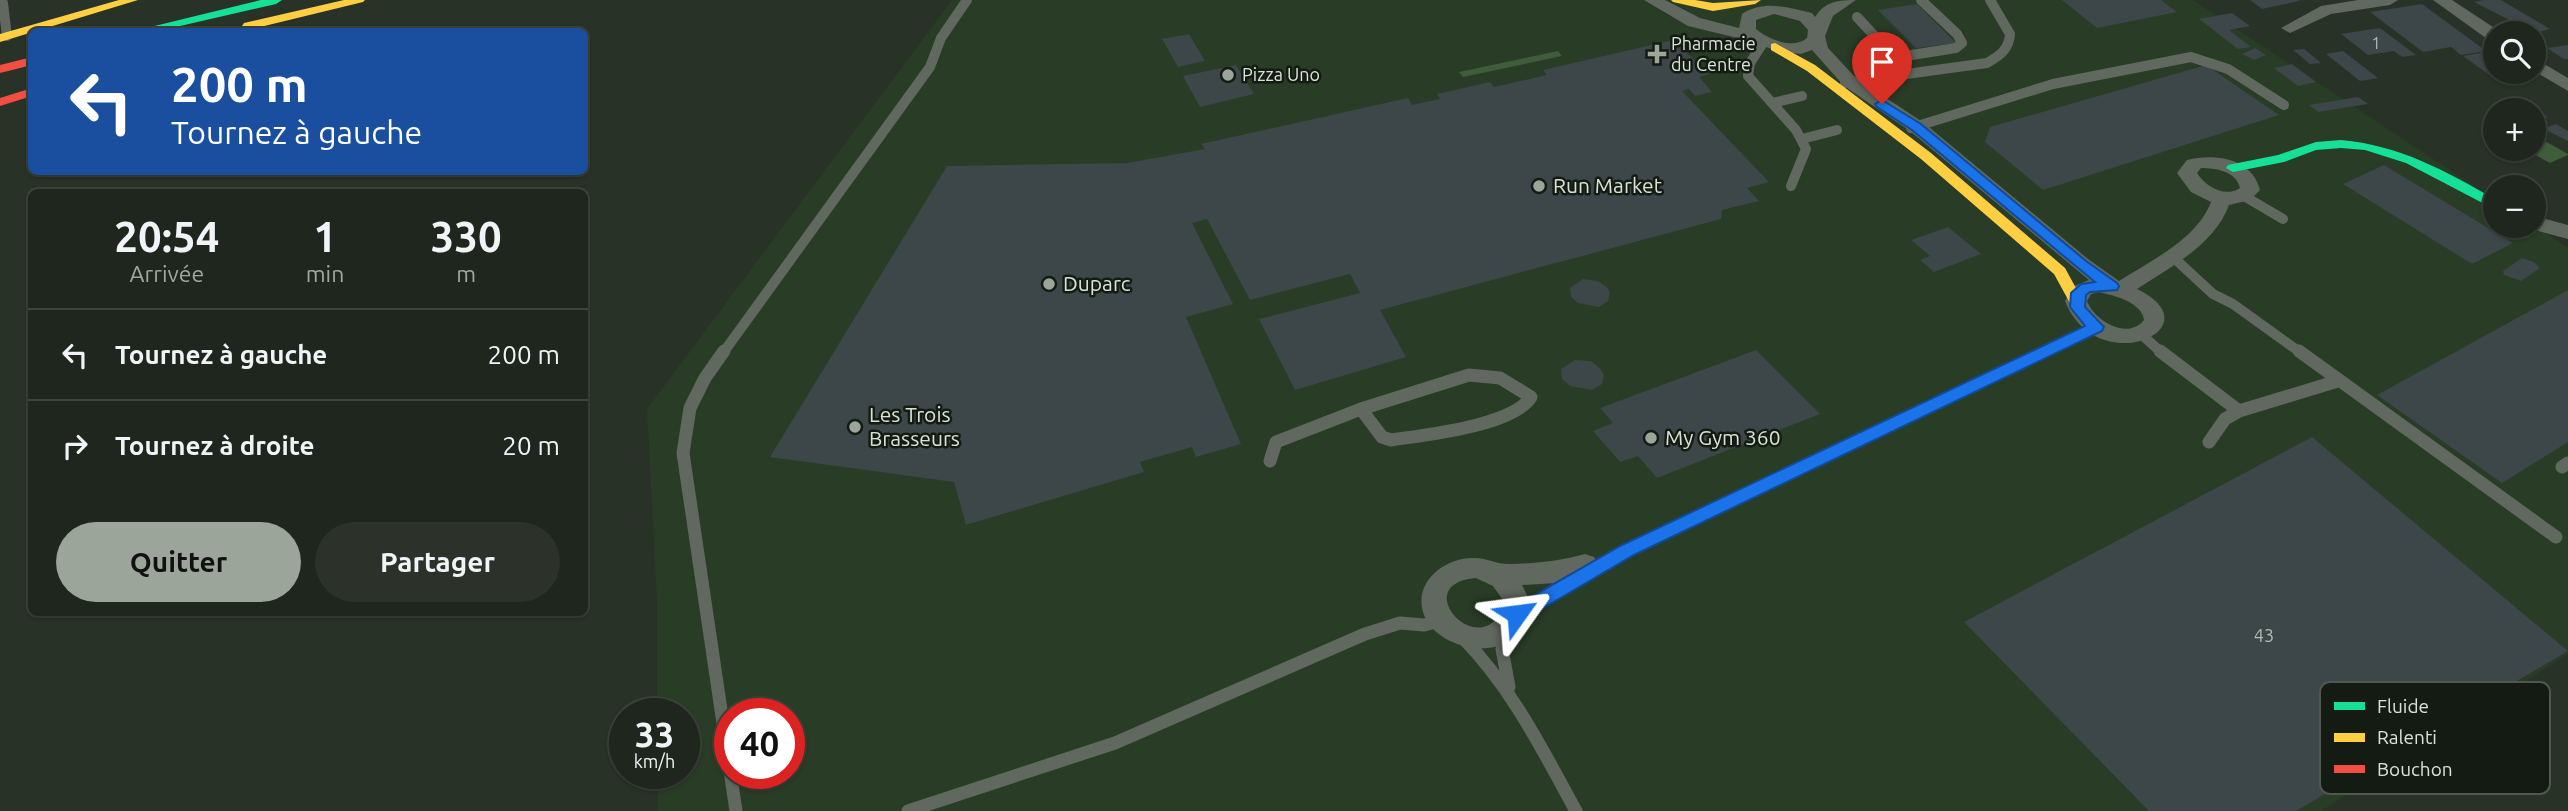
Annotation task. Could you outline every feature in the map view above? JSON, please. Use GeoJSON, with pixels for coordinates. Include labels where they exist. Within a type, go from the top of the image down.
{"type":"FeatureCollection","features":[{"type":"Feature","properties":{"kind":"main road"},"geometry":{"type":"LineString","coordinates":[[35,28],[132,0]]}},
{"type":"Feature","properties":{"kind":"main road"},"geometry":{"type":"LineString","coordinates":[[154,28],[276,0]]}},
{"type":"Feature","properties":{"kind":"main road"},"geometry":{"type":"LineString","coordinates":[[241,28],[359,0]]}},
{"type":"Feature","properties":{"kind":"main road"},"geometry":{"type":"LineString","coordinates":[[1677,0],[1713,7],[1755,0]]}},
{"type":"Feature","properties":{"kind":"main road"},"geometry":{"type":"LineString","coordinates":[[172,28],[230,11]]}},
{"type":"Feature","properties":{"kind":"main road"},"geometry":{"type":"LineString","coordinates":[[4,37],[28,30]]}},
{"type":"Feature","properties":{"kind":"main road"},"geometry":{"type":"LineString","coordinates":[[1763,42],[1811,68],[1838,78],[1895,133],[2060,271],[2076,301]]}},
{"type":"Feature","properties":{"kind":"main road"},"geometry":{"type":"LineString","coordinates":[[0,69],[28,62]]}},
{"type":"Feature","properties":{"kind":"main road"},"geometry":{"type":"LineString","coordinates":[[0,77],[28,69]]}},
{"type":"Feature","properties":{"kind":"main road"},"geometry":{"type":"LineString","coordinates":[[0,95],[28,87]]}},
{"type":"Feature","properties":{"kind":"main road"},"geometry":{"type":"LineString","coordinates":[[0,102],[28,93]]}},
{"type":"Feature","properties":{"kind":"main road"},"geometry":{"type":"LineString","coordinates":[[2233,168],[2286,157],[2315,146],[2342,144],[2389,151],[2423,164],[2483,199]]}},
{"type":"Feature","properties":{"kind":"main road"},"geometry":{"type":"LineString","coordinates":[[1511,622],[1628,550],[2097,327]]}},
{"type":"Feature","properties":{"kind":"street"},"geometry":{"type":"LineString","coordinates":[[1652,0],[1694,22],[1763,42],[1797,48],[1814,42],[1826,13],[1848,0]]}},
{"type":"Feature","properties":{"kind":"street"},"geometry":{"type":"LineString","coordinates":[[1668,0],[1694,12],[1748,18],[1764,10],[1786,10],[1817,0]]}},
{"type":"Feature","properties":{"kind":"street"},"geometry":{"type":"LineString","coordinates":[[2290,28],[2327,10],[2390,0]]}},
{"type":"Feature","properties":{"kind":"street"},"geometry":{"type":"LineString","coordinates":[[2441,0],[2483,28]]}},
{"type":"Feature","properties":{"kind":"street"},"geometry":{"type":"LineString","coordinates":[[1786,10],[1806,17],[1817,33],[1820,49],[1838,78],[1917,127],[2081,264],[2117,287],[2147,305],[2152,313],[2153,322],[2149,329],[2141,334],[2120,335],[2097,327],[2081,314],[2076,301],[2078,293],[2086,287],[2117,287],[2174,257]]}},
{"type":"Feature","properties":{"kind":"street"},"geometry":{"type":"LineString","coordinates":[[1748,18],[1747,30],[1763,42]]}},
{"type":"Feature","properties":{"kind":"street"},"geometry":{"type":"LineString","coordinates":[[2546,71],[2568,86]]}},
{"type":"Feature","properties":{"kind":"street"},"geometry":{"type":"LineString","coordinates":[[2195,186],[2222,198],[2246,189],[2286,157]]}},
{"type":"Feature","properties":{"kind":"street"},"geometry":{"type":"LineString","coordinates":[[2203,228],[2201,198],[2187,173],[2194,164],[2211,162],[2233,168],[2246,189]]}},
{"type":"Feature","properties":{"kind":"street"},"geometry":{"type":"LineString","coordinates":[[2147,305],[2174,257],[2214,220],[2222,198]]}},
{"type":"Feature","properties":{"kind":"street"},"geometry":{"type":"LineString","coordinates":[[2546,226],[2568,232]]}},
{"type":"Feature","properties":{"kind":"street"},"geometry":{"type":"LineString","coordinates":[[1497,575],[1556,573],[1628,550]]}},
{"type":"Feature","properties":{"kind":"street"},"geometry":{"type":"LineString","coordinates":[[1465,569],[1487,570],[1497,575],[1514,592],[1518,603],[1511,622],[1484,639],[1450,628],[1434,610],[1433,598],[1444,578],[1465,569]]}},
{"type":"Feature","properties":{"kind":"lane"},"geometry":{"type":"LineString","coordinates":[[4,37],[1,3],[13,0]]}},
{"type":"Feature","properties":{"kind":"lane"},"geometry":{"type":"LineString","coordinates":[[736,811],[733,805],[692,501],[682,453],[690,408],[705,378],[930,67],[941,38],[967,0]]}},
{"type":"Feature","properties":{"kind":"lane"},"geometry":{"type":"LineString","coordinates":[[1861,63],[1956,48],[1962,43],[1957,34],[1920,0]]}},
{"type":"Feature","properties":{"kind":"lane"},"geometry":{"type":"LineString","coordinates":[[1838,78],[1877,78],[1987,62],[1999,57],[2008,49],[2011,37],[2007,25],[1990,0]]}},
{"type":"Feature","properties":{"kind":"lane"},"geometry":{"type":"LineString","coordinates":[[1857,17],[1882,44],[1876,51],[1858,57],[1877,78]]}},
{"type":"Feature","properties":{"kind":"lane"},"geometry":{"type":"LineString","coordinates":[[1763,42],[1747,67],[1748,76],[1802,139],[1806,149],[1791,186]]}},
{"type":"Feature","properties":{"kind":"lane"},"geometry":{"type":"LineString","coordinates":[[1895,133],[2053,84],[2191,57],[2222,65],[2284,105]]}},
{"type":"Feature","properties":{"kind":"lane"},"geometry":{"type":"LineString","coordinates":[[1772,103],[1801,96]]}},
{"type":"Feature","properties":{"kind":"lane"},"geometry":{"type":"LineString","coordinates":[[1802,139],[1837,130]]}},
{"type":"Feature","properties":{"kind":"lane"},"geometry":{"type":"LineString","coordinates":[[2246,189],[2283,219]]}},
{"type":"Feature","properties":{"kind":"lane"},"geometry":{"type":"LineString","coordinates":[[2174,257],[2213,294],[2233,304],[2556,537]]}},
{"type":"Feature","properties":{"kind":"lane"},"geometry":{"type":"LineString","coordinates":[[2141,334],[2163,354],[2239,411]]}},
{"type":"Feature","properties":{"kind":"lane"},"geometry":{"type":"LineString","coordinates":[[1270,460],[1276,442],[1325,420],[1459,376],[1488,375],[1521,387],[1531,397],[1525,407],[1466,429],[1391,440],[1382,437],[1362,408]]}},
{"type":"Feature","properties":{"kind":"lane"},"geometry":{"type":"LineString","coordinates":[[2209,442],[2225,419],[2239,411],[2338,381]]}},
{"type":"Feature","properties":{"kind":"lane"},"geometry":{"type":"LineString","coordinates":[[1509,690],[1502,649],[1511,622]]}},
{"type":"Feature","properties":{"kind":"lane"},"geometry":{"type":"LineString","coordinates":[[908,811],[1115,743],[1365,634],[1400,623],[1450,628],[1481,654],[1509,690],[1576,811]]}},
{"type":"Feature","properties":{"kind":"shaded area"},"geometry":{"type":"Polygon","coordinates":[[[952,0],[2193,0],[2483,192],[2483,238],[2546,238],[2546,233],[2568,248],[2568,654],[2524,682],[2320,682],[2320,794],[2348,794],[2321,811],[658,811],[658,789],[700,789],[700,698],[657,698],[657,601],[647,409],[952,0]]]}},
{"type":"Feature","properties":{"kind":"shaded area"},"geometry":{"type":"Polygon","coordinates":[[[1558,51],[1562,56],[1463,77],[1459,72],[1558,51]]]}},
{"type":"Feature","properties":{"kind":"shaded area"},"geometry":{"type":"Polygon","coordinates":[[[2546,142],[2568,154],[2550,163],[2546,161],[2546,142]]]}},
{"type":"Feature","properties":{"kind":"building"},"geometry":{"type":"Polygon","coordinates":[[[2062,0],[2161,0],[2177,12],[2097,28],[2062,0]]]}},
{"type":"Feature","properties":{"kind":"building"},"geometry":{"type":"Polygon","coordinates":[[[2250,0],[2299,0],[2299,1],[2262,9],[2250,0]]]}},
{"type":"Feature","properties":{"kind":"building"},"geometry":{"type":"Polygon","coordinates":[[[2501,0],[2536,21],[2511,21],[2474,2],[2501,0]]]}},
{"type":"Feature","properties":{"kind":"building"},"geometry":{"type":"Polygon","coordinates":[[[1917,4],[1956,43],[1916,48],[1878,10],[1917,4]]]}},
{"type":"Feature","properties":{"kind":"building"},"geometry":{"type":"Polygon","coordinates":[[[2422,4],[2483,49],[2483,51],[2461,55],[2451,47],[2423,52],[2370,12],[2422,4]]]}},
{"type":"Feature","properties":{"kind":"building"},"geometry":{"type":"Polygon","coordinates":[[[2232,13],[2250,26],[2229,30],[2251,47],[2238,49],[2199,19],[2232,13]]]}},
{"type":"Feature","properties":{"kind":"building"},"geometry":{"type":"Polygon","coordinates":[[[2380,28],[2416,55],[2402,57],[2394,51],[2368,55],[2341,34],[2380,28]]]}},
{"type":"Feature","properties":{"kind":"building"},"geometry":{"type":"Polygon","coordinates":[[[1189,34],[1205,61],[1178,67],[1162,39],[1189,34]]]}},
{"type":"Feature","properties":{"kind":"building","name":"Duparc"},"geometry":{"type":"Polygon","coordinates":[[[1673,40],[1709,74],[1699,77],[1712,92],[1695,96],[1689,89],[1682,91],[1769,182],[1747,188],[1759,201],[1722,210],[1721,219],[1380,310],[1406,357],[1295,390],[1259,319],[1360,293],[1350,274],[1250,300],[1207,219],[1192,223],[1233,304],[1186,317],[1241,444],[1196,457],[1192,447],[1140,462],[1144,472],[966,525],[954,482],[770,457],[947,166],[1127,163],[1205,149],[1201,144],[1408,98],[1412,105],[1440,99],[1437,94],[1490,82],[1494,87],[1547,75],[1543,70],[1673,40]]]}},
{"type":"Feature","properties":{"kind":"building"},"geometry":{"type":"Polygon","coordinates":[[[2568,45],[2568,59],[2547,48],[2568,45]]]}},
{"type":"Feature","properties":{"kind":"building"},"geometry":{"type":"Polygon","coordinates":[[[2255,48],[2266,55],[2254,60],[2242,54],[2255,48]]]}},
{"type":"Feature","properties":{"kind":"building"},"geometry":{"type":"Polygon","coordinates":[[[2304,49],[2321,63],[2310,64],[2293,50],[2304,49]]]}},
{"type":"Feature","properties":{"kind":"building"},"geometry":{"type":"Polygon","coordinates":[[[2343,51],[2378,78],[2360,81],[2326,54],[2343,51]]]}},
{"type":"Feature","properties":{"kind":"building"},"geometry":{"type":"Polygon","coordinates":[[[2483,53],[2483,70],[2463,56],[2483,53]]]}},
{"type":"Feature","properties":{"kind":"building"},"geometry":{"type":"Polygon","coordinates":[[[2292,64],[2316,82],[2298,86],[2274,68],[2292,64]]]}},
{"type":"Feature","properties":{"kind":"building"},"geometry":{"type":"Polygon","coordinates":[[[1236,65],[1254,94],[1200,107],[1183,76],[1236,65]]]}},
{"type":"Feature","properties":{"kind":"building"},"geometry":{"type":"Polygon","coordinates":[[[2206,65],[2279,115],[2043,190],[1985,142],[1990,127],[2206,65]]]}},
{"type":"Feature","properties":{"kind":"building"},"geometry":{"type":"Polygon","coordinates":[[[2358,97],[2368,104],[2318,112],[2309,105],[2358,97]]]}},
{"type":"Feature","properties":{"kind":"building"},"geometry":{"type":"Polygon","coordinates":[[[2556,124],[2568,131],[2568,141],[2546,130],[2546,126],[2556,124]]]}},
{"type":"Feature","properties":{"kind":"building"},"geometry":{"type":"Polygon","coordinates":[[[2384,165],[2483,225],[2483,238],[2505,238],[2513,243],[2472,264],[2343,184],[2384,165]]]}},
{"type":"Feature","properties":{"kind":"building"},"geometry":{"type":"Polygon","coordinates":[[[1948,227],[1981,254],[1934,272],[1920,260],[1930,256],[1911,240],[1948,227]]]}},
{"type":"Feature","properties":{"kind":"building"},"geometry":{"type":"Polygon","coordinates":[[[2522,258],[2534,262],[2540,268],[2521,281],[2504,275],[2503,271],[2522,258]]]}},
{"type":"Feature","properties":{"kind":"building"},"geometry":{"type":"Polygon","coordinates":[[[1583,279],[1598,281],[1607,287],[1610,293],[1608,301],[1599,307],[1578,303],[1571,297],[1570,288],[1583,279]]]}},
{"type":"Feature","properties":{"kind":"building"},"geometry":{"type":"Polygon","coordinates":[[[2568,290],[2568,442],[2502,483],[2377,395],[2568,290]]]}},
{"type":"Feature","properties":{"kind":"building"},"geometry":{"type":"Polygon","coordinates":[[[1756,350],[1820,414],[1657,478],[1638,456],[1620,462],[1593,431],[1613,423],[1600,408],[1756,350]]]}},
{"type":"Feature","properties":{"kind":"building"},"geometry":{"type":"Polygon","coordinates":[[[1575,360],[1591,361],[1600,368],[1604,375],[1602,384],[1592,390],[1570,386],[1562,379],[1561,369],[1575,360]]]}},
{"type":"Feature","properties":{"kind":"building"},"geometry":{"type":"Polygon","coordinates":[[[2312,437],[2568,651],[2515,682],[2320,682],[2320,794],[2325,794],[2296,811],[2149,811],[1964,622],[2312,437]]]}},
{"type":"Feature","properties":{"kind":"traffic: fast"},"geometry":{"type":"LineString","coordinates":[[154,28],[276,0]]}},
{"type":"Feature","properties":{"kind":"traffic: fast"},"geometry":{"type":"LineString","coordinates":[[2233,168],[2280,159],[2316,146],[2365,146],[2433,170],[2483,199]]}},
{"type":"Feature","properties":{"kind":"traffic: fast"},"geometry":{"type":"LineString","coordinates":[[1517,614],[1628,550],[1996,375]]}},
{"type":"Feature","properties":{"kind":"traffic: slow"},"geometry":{"type":"LineString","coordinates":[[35,28],[132,0]]}},
{"type":"Feature","properties":{"kind":"traffic: slow"},"geometry":{"type":"LineString","coordinates":[[248,26],[359,0]]}},
{"type":"Feature","properties":{"kind":"traffic: slow"},"geometry":{"type":"LineString","coordinates":[[1677,0],[1713,7],[1755,0]]}},
{"type":"Feature","properties":{"kind":"traffic: slow"},"geometry":{"type":"LineString","coordinates":[[0,38],[28,30]]}},
{"type":"Feature","properties":{"kind":"traffic: slow"},"geometry":{"type":"LineString","coordinates":[[1775,47],[1811,68],[1926,156],[2060,271],[2076,301]]}},
{"type":"Feature","properties":{"kind":"traffic: slow"},"geometry":{"type":"LineString","coordinates":[[1996,375],[2097,327]]}},
{"type":"Feature","properties":{"kind":"traffic: jam"},"geometry":{"type":"LineString","coordinates":[[0,69],[28,62]]}},
{"type":"Feature","properties":{"kind":"traffic: jam"},"geometry":{"type":"LineString","coordinates":[[0,102],[28,93]]}},
{"type":"Feature","properties":{"kind":"place","name":"Pharmacie du Centre"},"geometry":{"type":"Point","coordinates":[1657,54]}},
{"type":"Feature","properties":{"kind":"place","name":"Pizza Uno"},"geometry":{"type":"Point","coordinates":[1228,75]}},
{"type":"Feature","properties":{"kind":"place","name":"Run Market"},"geometry":{"type":"Point","coordinates":[1539,186]}},
{"type":"Feature","properties":{"kind":"place","name":"Duparc"},"geometry":{"type":"Point","coordinates":[1049,284]}},
{"type":"Feature","properties":{"kind":"place","name":"Les Trois Brasseurs"},"geometry":{"type":"Point","coordinates":[855,427]}},
{"type":"Feature","properties":{"kind":"place","name":"My Gym 360"},"geometry":{"type":"Point","coordinates":[1651,438]}},
{"type":"Feature","properties":{"kind":"route"},"geometry":{"type":"LineString","coordinates":[[1517,614],[1628,550],[2097,327],[2088,321],[2077,307],[2078,293],[2086,287],[2112,286],[2081,264],[1917,127],[1882,104]]}}]}
